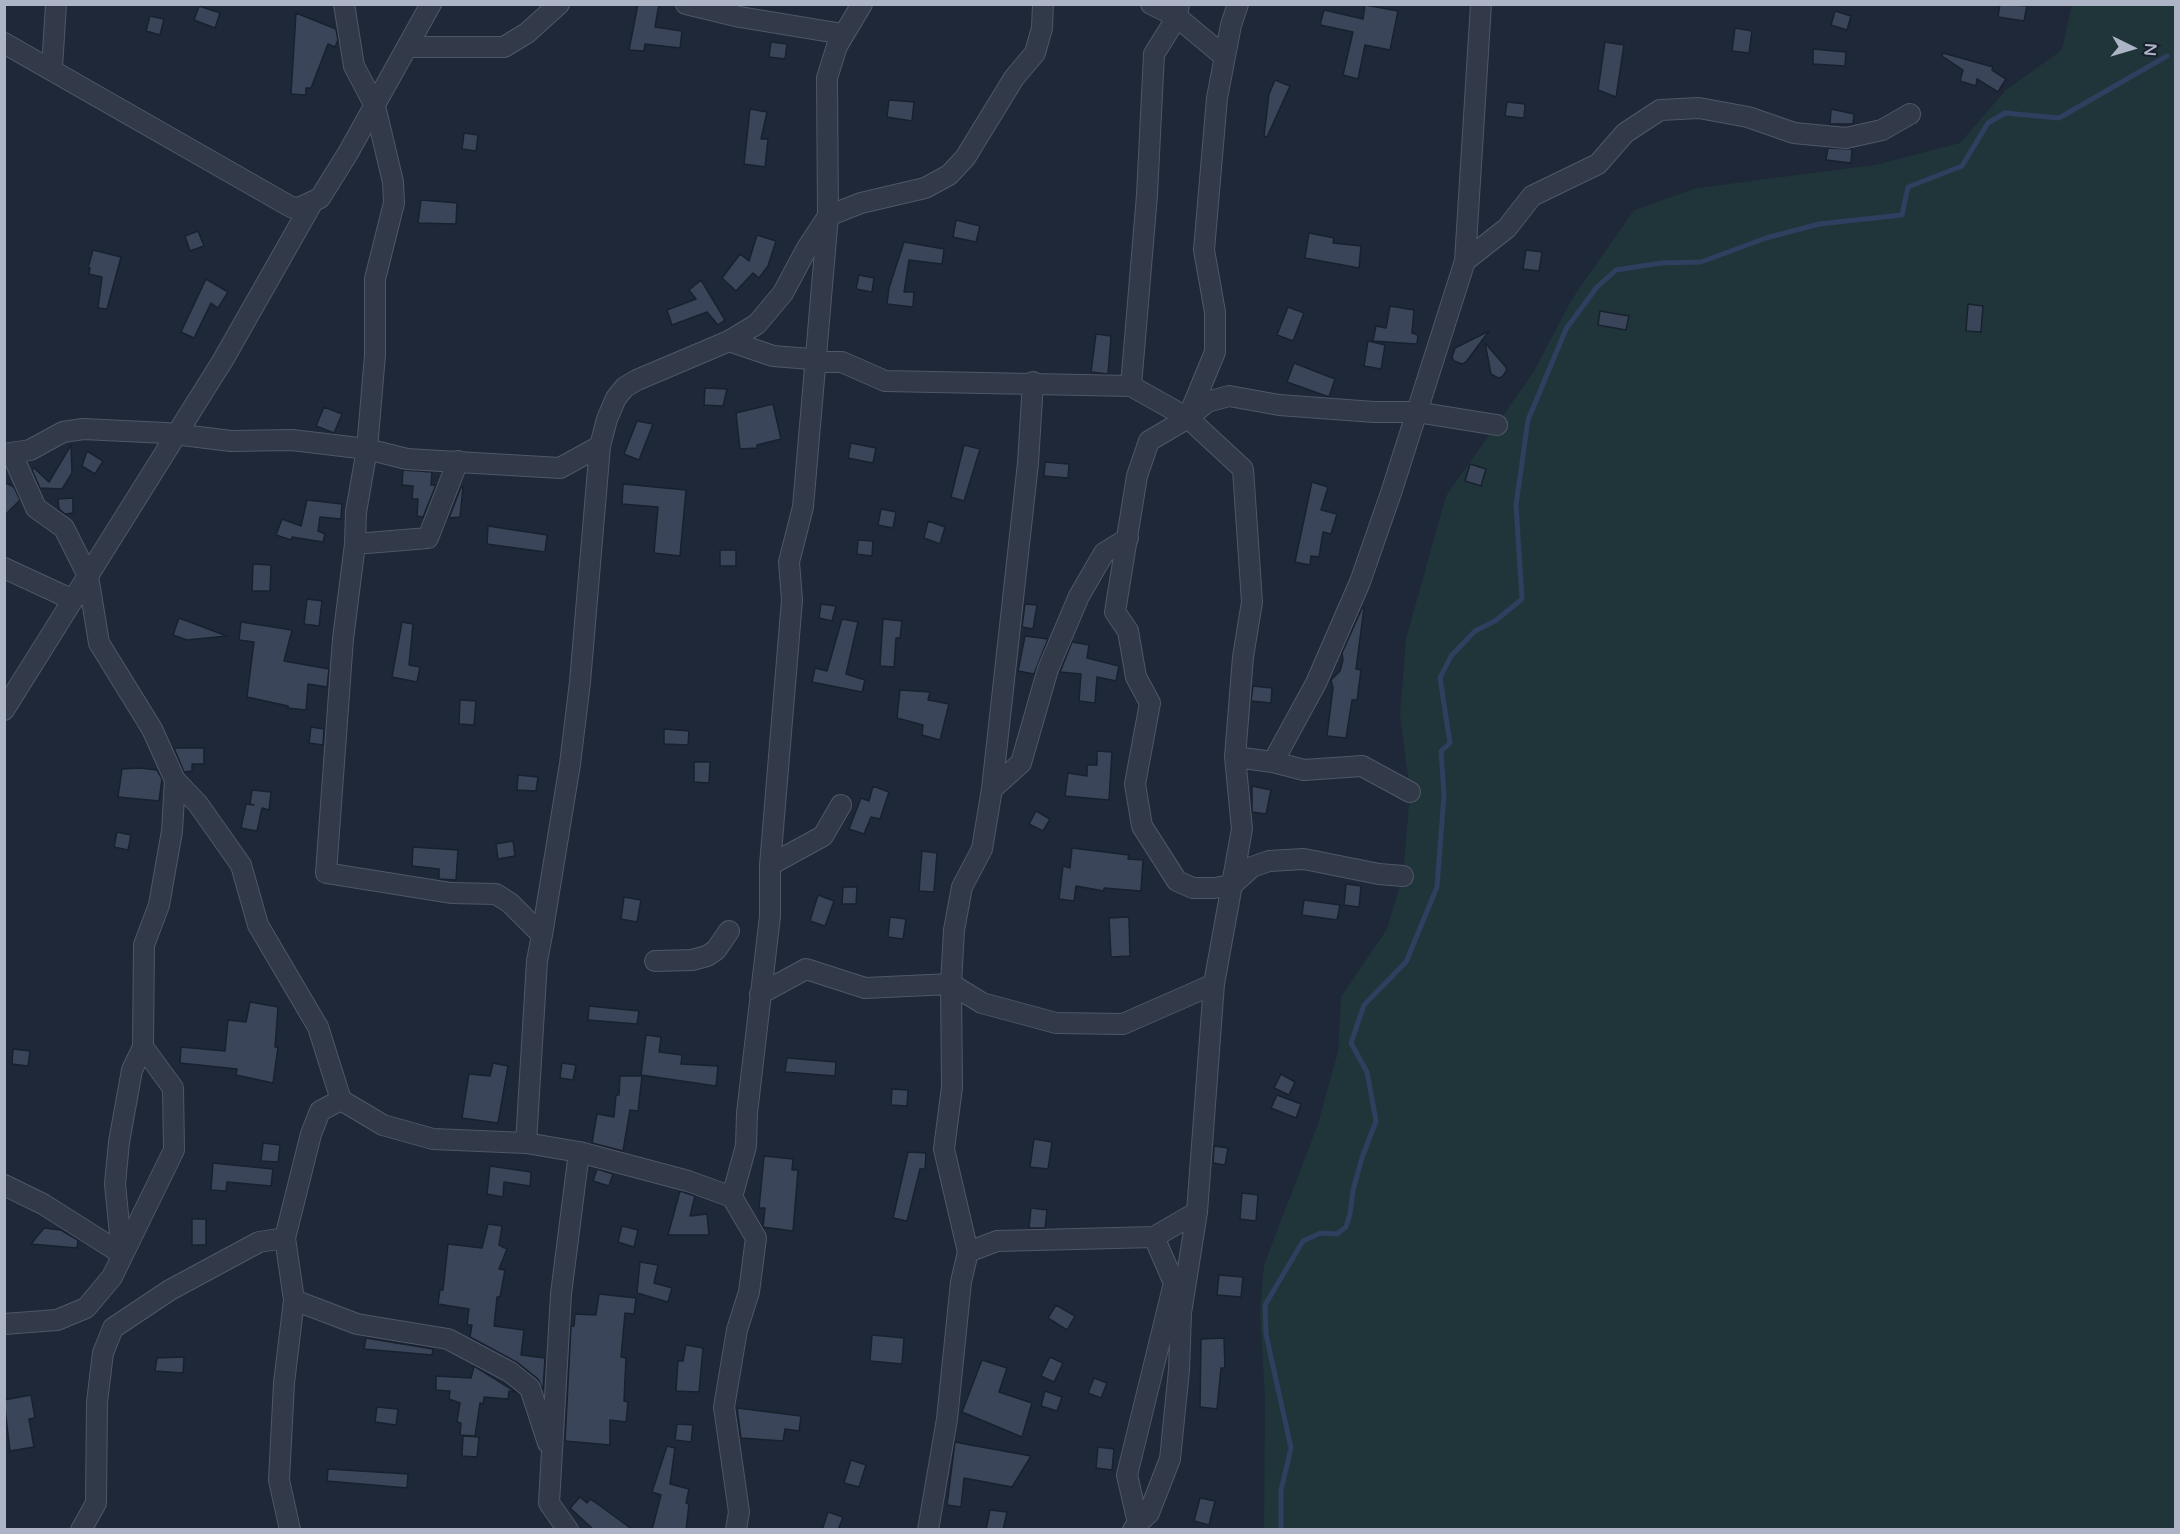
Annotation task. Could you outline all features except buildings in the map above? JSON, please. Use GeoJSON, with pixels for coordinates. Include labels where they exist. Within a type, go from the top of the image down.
{"type":"FeatureCollection","features":[{"type":"Feature","properties":{"kind":"street"},"geometry":{"type":"LineString","coordinates":[[51,68],[56,4]]}},
{"type":"Feature","properties":{"kind":"street"},"geometry":{"type":"LineString","coordinates":[[344,4],[354,66],[375,106],[393,182],[394,203],[375,279],[375,355],[367,449],[356,512],[355,544],[343,639],[326,873],[451,893],[496,894],[510,903],[542,935]]}},
{"type":"Feature","properties":{"kind":"street"},"geometry":{"type":"LineString","coordinates":[[4,710],[223,360],[311,205],[320,198],[375,106],[431,4]]}},
{"type":"Feature","properties":{"kind":"street"},"geometry":{"type":"LineString","coordinates":[[406,47],[504,47],[522,37],[559,4]]}},
{"type":"Feature","properties":{"kind":"street"},"geometry":{"type":"LineString","coordinates":[[686,4],[736,11],[843,34]]}},
{"type":"Feature","properties":{"kind":"street"},"geometry":{"type":"LineString","coordinates":[[732,1197],[746,1146],[760,994],[770,916],[770,865],[792,600],[789,562],[803,507],[828,216],[825,95],[832,60],[843,34],[862,4]]}},
{"type":"Feature","properties":{"kind":"street"},"geometry":{"type":"LineString","coordinates":[[526,1143],[537,961],[570,764],[580,682],[600,446],[607,419],[616,398],[625,387],[659,369],[729,341],[757,324],[783,293],[807,248],[828,216],[861,202],[926,188],[949,175],[965,158],[1014,78],[1035,53],[1042,28],[1043,4]]}},
{"type":"Feature","properties":{"kind":"street"},"geometry":{"type":"LineString","coordinates":[[1151,4],[1178,11],[1225,57]]}},
{"type":"Feature","properties":{"kind":"street"},"geometry":{"type":"LineString","coordinates":[[1188,418],[1215,352],[1215,312],[1204,250],[1217,98],[1238,4]]}},
{"type":"Feature","properties":{"kind":"street"},"geometry":{"type":"LineString","coordinates":[[1273,762],[1316,683],[1360,582],[1465,261],[1481,4]]}},
{"type":"Feature","properties":{"kind":"street"},"geometry":{"type":"LineString","coordinates":[[1131,386],[1147,195],[1154,54],[1178,11]]}},
{"type":"Feature","properties":{"kind":"street"},"geometry":{"type":"LineString","coordinates":[[4,43],[293,208],[311,205]]}},
{"type":"Feature","properties":{"kind":"street"},"geometry":{"type":"LineString","coordinates":[[1465,261],[1507,228],[1532,196],[1598,164],[1625,133],[1660,110],[1699,108],[1748,117],[1794,133],[1846,138],[1882,130],[1910,114]]}},
{"type":"Feature","properties":{"kind":"street"},"geometry":{"type":"LineString","coordinates":[[729,341],[773,356],[811,359],[814,362],[842,362],[885,381],[1033,382],[1131,386],[1188,418],[1243,469],[1252,602],[1243,657],[1235,757],[1242,830],[1214,984],[1197,1212],[1181,1313],[1179,1370],[1170,1459],[1149,1513],[1136,1527]]}},
{"type":"Feature","properties":{"kind":"street"},"geometry":{"type":"LineString","coordinates":[[928,1530],[947,1419],[961,1282],[968,1252],[944,1149],[952,1087],[951,984],[954,930],[962,887],[982,849],[992,789],[1028,463],[1033,382]]}},
{"type":"Feature","properties":{"kind":"street"},"geometry":{"type":"LineString","coordinates":[[1403,876],[1379,874],[1304,859],[1269,861],[1252,867],[1232,885],[1193,888],[1177,882],[1142,826],[1135,784],[1150,703],[1136,677],[1128,631],[1115,612],[1137,476],[1149,441],[1188,418],[1207,402],[1229,396],[1279,405],[1374,412],[1416,412],[1497,425]]}},
{"type":"Feature","properties":{"kind":"street"},"geometry":{"type":"LineString","coordinates":[[600,446],[560,468],[407,459],[367,449],[292,440],[231,441],[177,434],[83,429],[63,432],[30,450],[8,454],[36,508],[64,528],[88,576],[99,643],[152,729],[175,780],[198,804],[241,865],[258,924],[318,1027],[341,1100],[383,1125],[433,1139],[526,1143],[579,1152],[688,1181],[732,1197],[756,1238],[750,1292],[737,1330],[724,1407],[739,1512],[736,1530]]}},
{"type":"Feature","properties":{"kind":"street"},"geometry":{"type":"LineString","coordinates":[[355,544],[428,538],[458,461]]}},
{"type":"Feature","properties":{"kind":"street"},"geometry":{"type":"LineString","coordinates":[[992,789],[1021,763],[1048,669],[1078,596],[1104,553],[1128,538]]}},
{"type":"Feature","properties":{"kind":"street"},"geometry":{"type":"LineString","coordinates":[[4,568],[72,599]]}},
{"type":"Feature","properties":{"kind":"street"},"geometry":{"type":"LineString","coordinates":[[1235,757],[1273,762],[1304,770],[1362,766],[1410,792]]}},
{"type":"Feature","properties":{"kind":"street"},"geometry":{"type":"LineString","coordinates":[[122,1254],[115,1184],[118,1142],[132,1070],[143,1047],[144,945],[159,905],[172,831],[175,780]]}},
{"type":"Feature","properties":{"kind":"street"},"geometry":{"type":"LineString","coordinates":[[770,865],[823,836],[841,805]]}},
{"type":"Feature","properties":{"kind":"street"},"geometry":{"type":"LineString","coordinates":[[654,961],[692,960],[707,956],[716,950],[729,931]]}},
{"type":"Feature","properties":{"kind":"street"},"geometry":{"type":"LineString","coordinates":[[760,994],[806,969],[865,988],[951,984],[982,1003],[1056,1023],[1123,1024],[1214,984]]}},
{"type":"Feature","properties":{"kind":"street"},"geometry":{"type":"LineString","coordinates":[[4,1324],[57,1320],[86,1308],[112,1277],[174,1150],[173,1088],[143,1047]]}},
{"type":"Feature","properties":{"kind":"street"},"geometry":{"type":"LineString","coordinates":[[290,1530],[279,1480],[284,1383],[294,1300],[285,1238],[311,1134],[320,1111],[341,1100]]}},
{"type":"Feature","properties":{"kind":"street"},"geometry":{"type":"LineString","coordinates":[[568,1530],[549,1503],[561,1294],[579,1152]]}},
{"type":"Feature","properties":{"kind":"street"},"geometry":{"type":"LineString","coordinates":[[4,1185],[43,1204],[122,1254]]}},
{"type":"Feature","properties":{"kind":"street"},"geometry":{"type":"LineString","coordinates":[[968,1252],[997,1240],[1154,1237],[1197,1212]]}},
{"type":"Feature","properties":{"kind":"street"},"geometry":{"type":"LineString","coordinates":[[1136,1527],[1126,1475],[1174,1283],[1154,1237]]}},
{"type":"Feature","properties":{"kind":"street"},"geometry":{"type":"LineString","coordinates":[[81,1530],[96,1503],[97,1402],[103,1353],[113,1328],[170,1290],[259,1242],[285,1238]]}},
{"type":"Feature","properties":{"kind":"street"},"geometry":{"type":"LineString","coordinates":[[294,1300],[357,1324],[448,1339],[510,1372],[530,1388],[551,1451]]}},
{"type":"Feature","properties":{"kind":"green space"},"geometry":{"type":"Polygon","coordinates":[[[2072,5],[2175,5],[2175,1529],[1264,1530],[1265,1396],[1260,1313],[1264,1265],[1317,1127],[1338,1052],[1341,997],[1387,929],[1403,876],[1410,792],[1400,715],[1406,639],[1446,496],[1533,373],[1572,299],[1634,210],[1697,188],[1875,165],[1960,143],[2006,90],[2062,50],[2072,5]]]}},
{"type":"Feature","properties":{"kind":"waterway"},"geometry":{"type":"LineString","coordinates":[[1281,1530],[1281,1490],[1291,1448],[1266,1334],[1265,1305],[1303,1241],[1321,1233],[1337,1234],[1346,1227],[1362,1158],[1376,1121],[1367,1072],[1351,1043],[1364,1005],[1406,962],[1437,887],[1444,795],[1441,751],[1450,743],[1440,678],[1451,656],[1475,631],[1495,621],[1522,599],[1516,505],[1528,420],[1566,329],[1597,287],[1616,270],[1661,263],[1701,262],[1766,238],[1819,224],[1902,215],[1908,187],[1962,166],[1988,123],[2005,113],[2059,118],[2167,56]]}}]}
